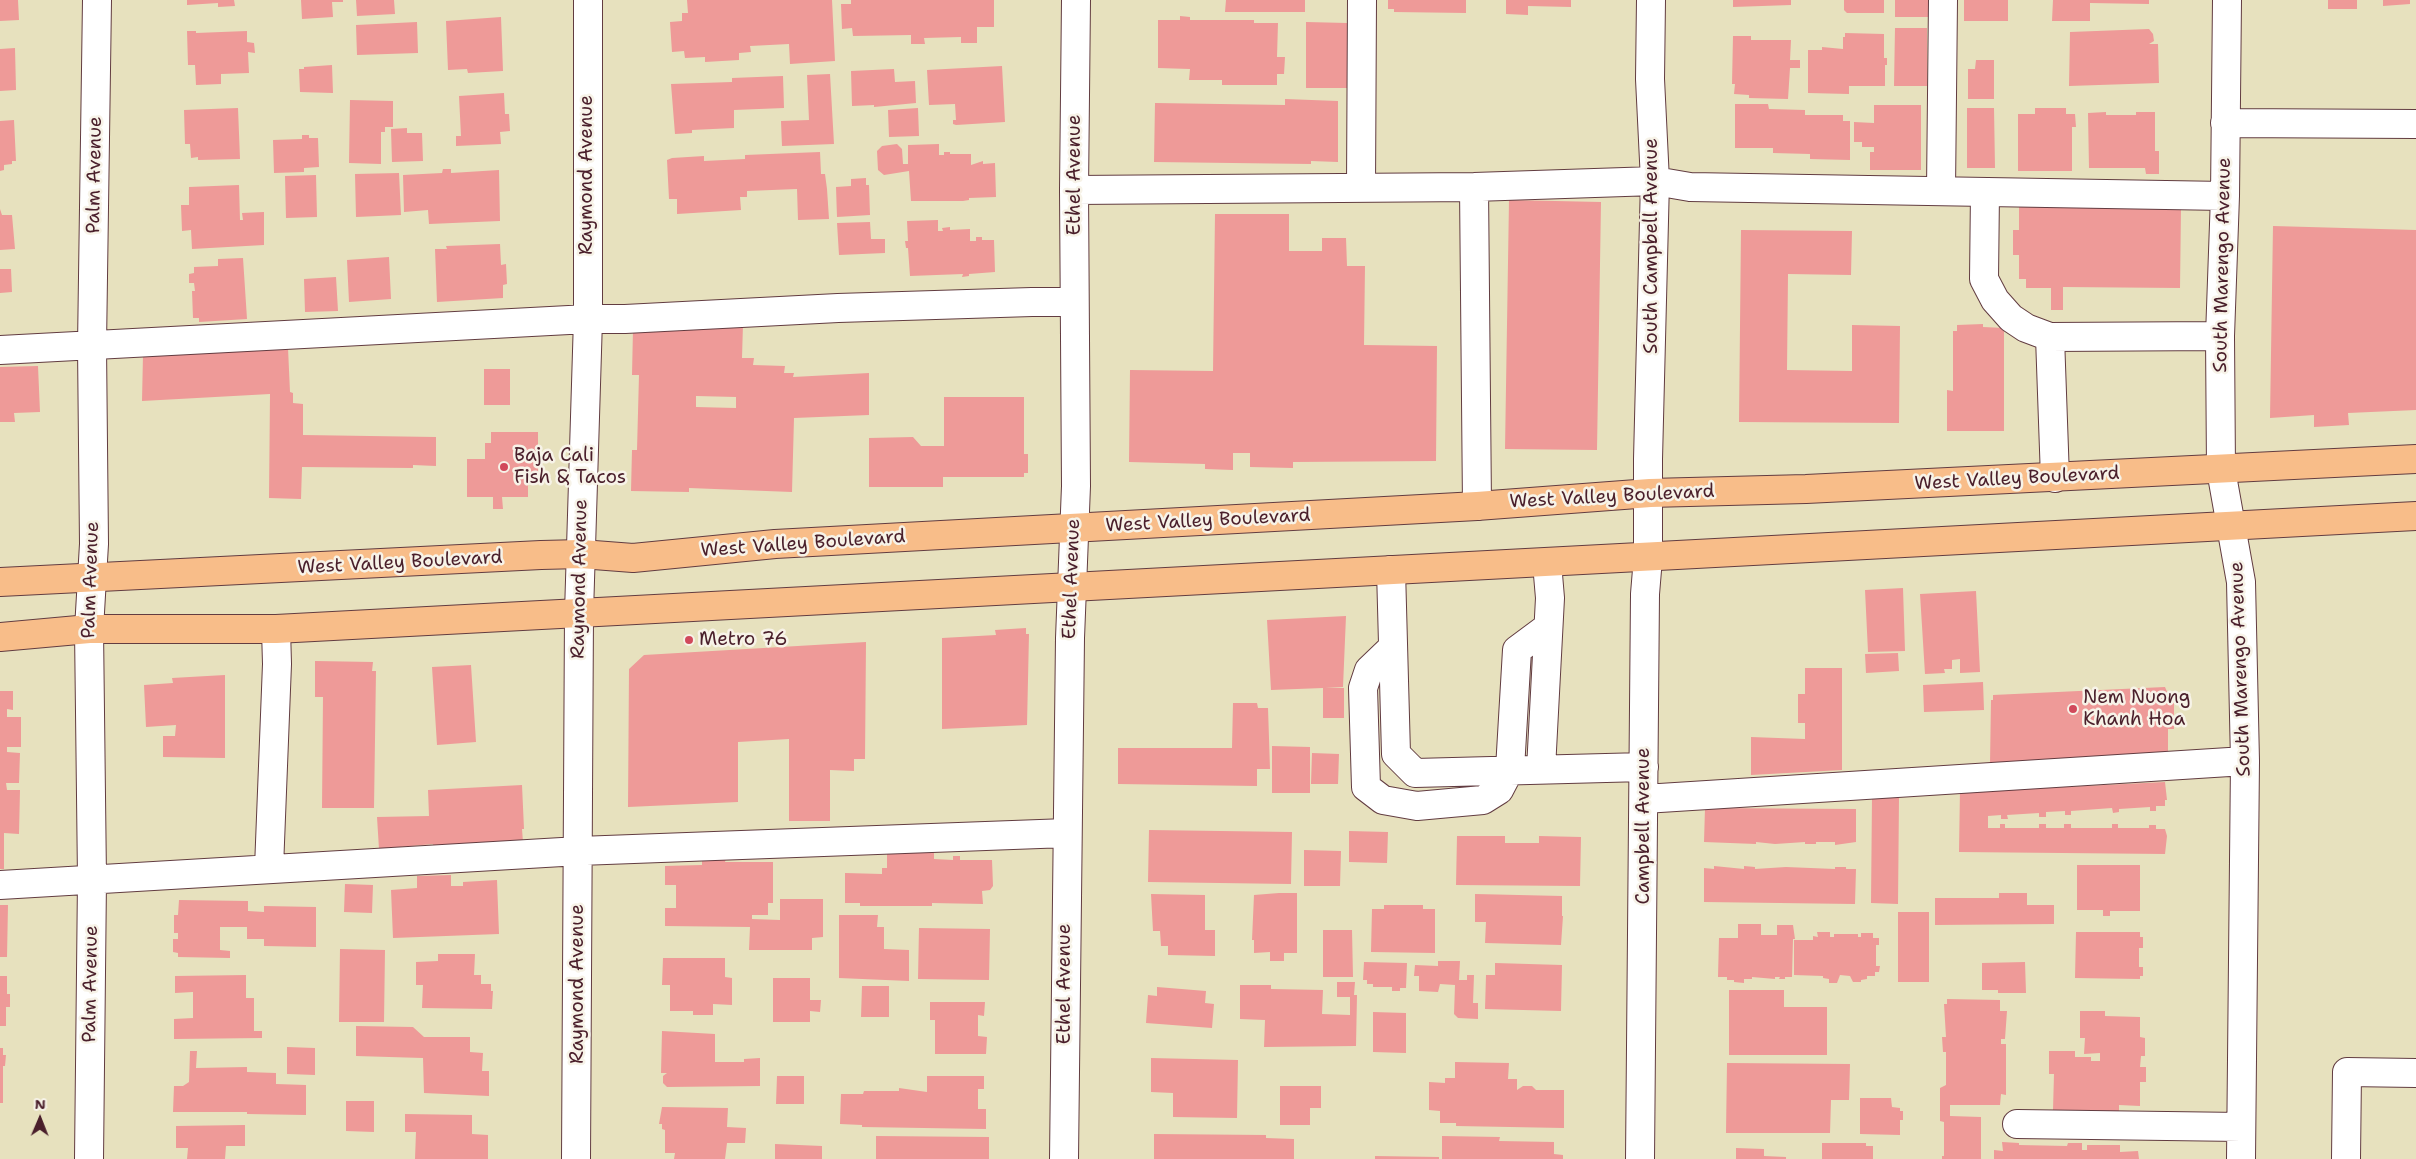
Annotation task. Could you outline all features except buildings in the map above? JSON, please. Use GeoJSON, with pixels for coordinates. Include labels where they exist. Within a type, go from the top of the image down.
{"type":"FeatureCollection","features":[{"type":"Feature","properties":{"kind":"main road","name":"West Valley Boulevard"},"geometry":{"type":"LineString","coordinates":[[0,582],[93,576],[582,554],[633,558],[774,544],[1477,506],[1650,493],[1806,489],[2055,478],[2416,459]]}},
{"type":"Feature","properties":{"kind":"main road"},"geometry":{"type":"LineString","coordinates":[[0,637],[89,629],[276,629],[2416,516]]}},
{"type":"Feature","properties":{"kind":"street","name":"Palm Avenue"},"geometry":{"type":"LineString","coordinates":[[90,1159],[92,880],[89,629],[93,576],[92,346],[97,0]]}},
{"type":"Feature","properties":{"kind":"street","name":"Raymond Avenue"},"geometry":{"type":"LineString","coordinates":[[576,1159],[579,613],[588,319],[588,0]]}},
{"type":"Feature","properties":{"kind":"street","name":"Ethel Avenue"},"geometry":{"type":"LineString","coordinates":[[1064,1159],[1067,833],[1074,529],[1076,0]]}},
{"type":"Feature","properties":{"kind":"street"},"geometry":{"type":"LineString","coordinates":[[1361,188],[1362,0]]}},
{"type":"Feature","properties":{"kind":"street","name":"South Campbell Avenue"},"geometry":{"type":"LineString","coordinates":[[1650,493],[1648,459],[1655,181],[1650,78],[1651,0]]}},
{"type":"Feature","properties":{"kind":"street"},"geometry":{"type":"LineString","coordinates":[[1941,190],[1942,0]]}},
{"type":"Feature","properties":{"kind":"street","name":"South Marengo Avenue"},"geometry":{"type":"LineString","coordinates":[[2227,0],[2225,196],[2220,336],[2221,470],[2233,526],[2241,582],[2245,761],[2241,1159]]}},
{"type":"Feature","properties":{"kind":"street"},"geometry":{"type":"LineString","coordinates":[[2225,123],[2416,124]]}},
{"type":"Feature","properties":{"kind":"street"},"geometry":{"type":"LineString","coordinates":[[1074,190],[1474,187],[1655,181],[1690,187],[2225,196]]}},
{"type":"Feature","properties":{"kind":"street"},"geometry":{"type":"LineString","coordinates":[[1474,187],[1477,506]]}},
{"type":"Feature","properties":{"kind":"street"},"geometry":{"type":"LineString","coordinates":[[1985,192],[1984,279],[1995,300],[2011,318],[2026,328],[2050,337],[2220,336]]}},
{"type":"Feature","properties":{"kind":"street"},"geometry":{"type":"LineString","coordinates":[[0,350],[588,319],[993,303],[1074,302]]}},
{"type":"Feature","properties":{"kind":"street"},"geometry":{"type":"LineString","coordinates":[[2050,337],[2055,478]]}},
{"type":"Feature","properties":{"kind":"street","name":"Campbell Avenue"},"geometry":{"type":"LineString","coordinates":[[1640,1159],[1645,594],[1650,493]]}},
{"type":"Feature","properties":{"kind":"street"},"geometry":{"type":"LineString","coordinates":[[1541,769],[1550,598],[1547,563]]}},
{"type":"Feature","properties":{"kind":"street"},"geometry":{"type":"LineString","coordinates":[[1391,570],[1396,754],[1415,773],[1510,769],[1644,767]]}},
{"type":"Feature","properties":{"kind":"street"},"geometry":{"type":"LineString","coordinates":[[1393,647],[1369,670],[1363,688],[1366,787],[1383,800],[1417,806],[1483,800],[1499,790],[1510,769],[1517,650],[1548,627]]}},
{"type":"Feature","properties":{"kind":"street"},"geometry":{"type":"LineString","coordinates":[[269,868],[277,664],[276,629]]}},
{"type":"Feature","properties":{"kind":"street"},"geometry":{"type":"LineString","coordinates":[[1644,799],[2245,761]]}},
{"type":"Feature","properties":{"kind":"street"},"geometry":{"type":"LineString","coordinates":[[0,885],[579,851],[1067,833]]}},
{"type":"Feature","properties":{"kind":"street"},"geometry":{"type":"LineString","coordinates":[[2346,1159],[2347,1072],[2416,1073]]}},
{"type":"Feature","properties":{"kind":"street"},"geometry":{"type":"LineString","coordinates":[[2017,1124],[2241,1127]]}},
{"type":"Feature","properties":{"kind":"place","name":"Baja Cali Fish & Tacos"},"geometry":{"type":"Point","coordinates":[504,467]}},
{"type":"Feature","properties":{"kind":"place","name":"Metro 76"},"geometry":{"type":"Point","coordinates":[689,640]}},
{"type":"Feature","properties":{"kind":"place","name":"Nem Nuong Khanh Hoa"},"geometry":{"type":"Point","coordinates":[2073,709]}}]}
